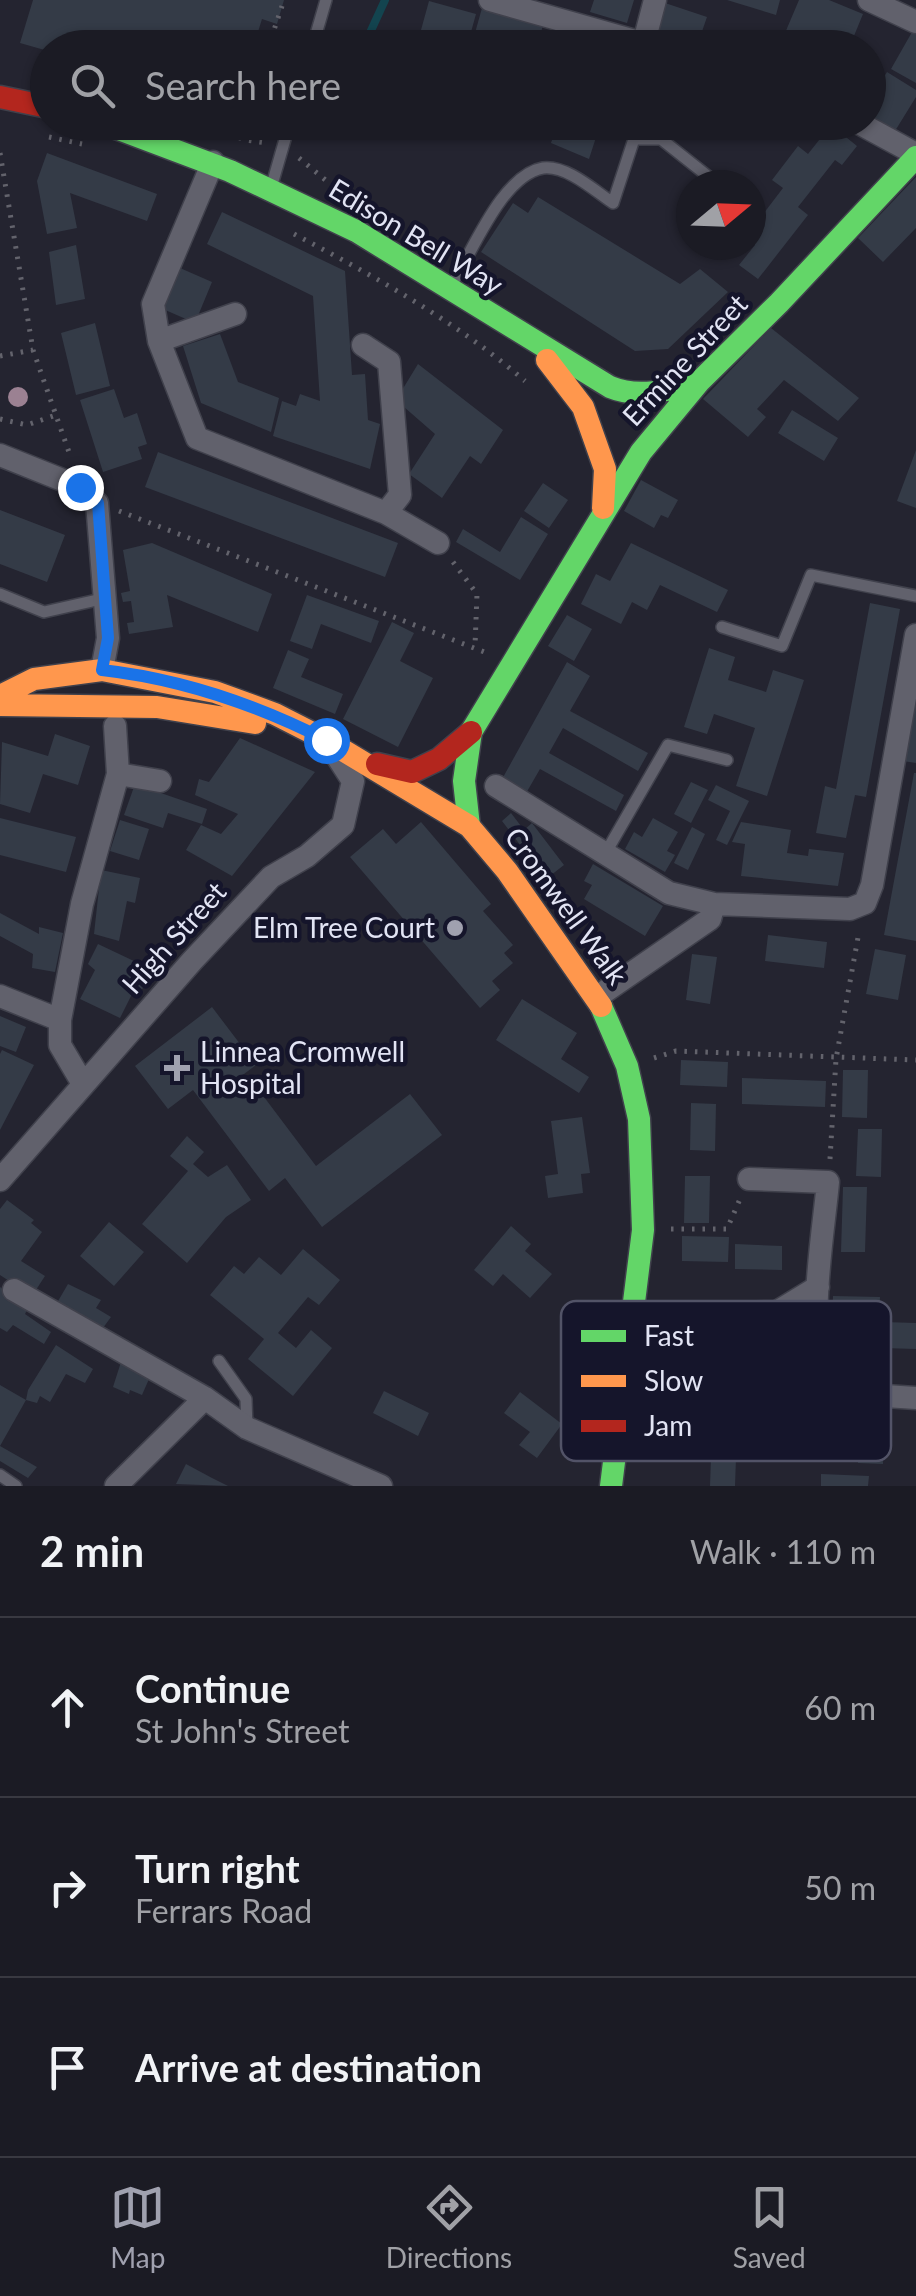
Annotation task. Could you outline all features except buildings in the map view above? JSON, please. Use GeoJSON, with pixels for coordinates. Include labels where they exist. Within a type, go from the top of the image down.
{"type":"FeatureCollection","features":[{"type":"Feature","properties":{"kind":"main road"},"geometry":{"type":"LineString","coordinates":[[0,97],[30,104]]}},
{"type":"Feature","properties":{"kind":"main road","name":"Edison Bell Way"},"geometry":{"type":"LineString","coordinates":[[151,140],[272,188],[380,245],[531,342],[621,392],[668,390],[698,382]]}},
{"type":"Feature","properties":{"kind":"main road","name":"Ermine Street"},"geometry":{"type":"LineString","coordinates":[[361,760],[412,772],[439,759],[471,732],[641,452],[698,382],[780,304],[916,156]]}},
{"type":"Feature","properties":{"kind":"main road"},"geometry":{"type":"LineString","coordinates":[[531,342],[583,407],[605,469],[603,510]]}},
{"type":"Feature","properties":{"kind":"main road"},"geometry":{"type":"LineString","coordinates":[[0,696],[34,679],[102,670],[215,692],[275,714],[361,760]]}},
{"type":"Feature","properties":{"kind":"main road"},"geometry":{"type":"LineString","coordinates":[[0,705],[157,707],[220,715],[326,740]]}},
{"type":"Feature","properties":{"kind":"main road","name":"Ermine Street"},"geometry":{"type":"LineString","coordinates":[[469,826],[464,781],[471,732]]}},
{"type":"Feature","properties":{"kind":"main road","name":"Cromwell Walk"},"geometry":{"type":"LineString","coordinates":[[361,760],[469,826],[535,907],[597,996],[627,1066],[638,1119],[643,1230],[634,1301]]}},
{"type":"Feature","properties":{"kind":"main road","name":"Cromwell Walk"},"geometry":{"type":"LineString","coordinates":[[611,1486],[614,1461]]}},
{"type":"Feature","properties":{"kind":"street"},"geometry":{"type":"LineString","coordinates":[[490,0],[598,30]]}},
{"type":"Feature","properties":{"kind":"street"},"geometry":{"type":"LineString","coordinates":[[653,30],[655,0]]}},
{"type":"Feature","properties":{"kind":"street"},"geometry":{"type":"LineString","coordinates":[[869,0],[916,22]]}},
{"type":"Feature","properties":{"kind":"street"},"geometry":{"type":"LineString","coordinates":[[886,139],[916,156]]}},
{"type":"Feature","properties":{"kind":"street"},"geometry":{"type":"LineString","coordinates":[[213,162],[153,304],[159,341],[197,438],[386,512],[438,543]]}},
{"type":"Feature","properties":{"kind":"street"},"geometry":{"type":"LineString","coordinates":[[159,341],[235,314]]}},
{"type":"Feature","properties":{"kind":"street"},"geometry":{"type":"LineString","coordinates":[[363,345],[389,362],[400,495],[386,512]]}},
{"type":"Feature","properties":{"kind":"street"},"geometry":{"type":"LineString","coordinates":[[0,455],[89,495],[106,598],[108,644],[102,670]]}},
{"type":"Feature","properties":{"kind":"street"},"geometry":{"type":"LineString","coordinates":[[496,786],[669,893],[714,904],[850,909],[865,903],[872,885],[916,635]]}},
{"type":"Feature","properties":{"kind":"street"},"geometry":{"type":"LineString","coordinates":[[83,1084],[60,1045],[60,1020],[82,904],[118,774],[115,726]]}},
{"type":"Feature","properties":{"kind":"street","name":"High Street"},"geometry":{"type":"LineString","coordinates":[[0,1180],[272,876],[308,856],[343,826],[353,780],[326,740]]}},
{"type":"Feature","properties":{"kind":"street"},"geometry":{"type":"LineString","coordinates":[[118,774],[160,781]]}},
{"type":"Feature","properties":{"kind":"street"},"geometry":{"type":"LineString","coordinates":[[597,996],[710,919],[714,904]]}},
{"type":"Feature","properties":{"kind":"street"},"geometry":{"type":"LineString","coordinates":[[0,996],[60,1020]]}},
{"type":"Feature","properties":{"kind":"street"},"geometry":{"type":"LineString","coordinates":[[748,1179],[829,1172],[818,1301]]}},
{"type":"Feature","properties":{"kind":"street"},"geometry":{"type":"LineString","coordinates":[[794,1301],[818,1287]]}},
{"type":"Feature","properties":{"kind":"street"},"geometry":{"type":"LineString","coordinates":[[14,1290],[206,1398],[246,1428],[381,1486]]}},
{"type":"Feature","properties":{"kind":"street"},"geometry":{"type":"LineString","coordinates":[[891,1396],[916,1398]]}},
{"type":"Feature","properties":{"kind":"street"},"geometry":{"type":"LineString","coordinates":[[116,1486],[206,1398]]}},
{"type":"Feature","properties":{"kind":"lane"},"geometry":{"type":"LineString","coordinates":[[317,30],[326,0]]}},
{"type":"Feature","properties":{"kind":"lane"},"geometry":{"type":"LineString","coordinates":[[272,188],[285,140]]}},
{"type":"Feature","properties":{"kind":"lane"},"geometry":{"type":"LineString","coordinates":[[450,288],[511,183],[544,168],[570,174],[613,203],[634,140]]}},
{"type":"Feature","properties":{"kind":"lane"},"geometry":{"type":"LineString","coordinates":[[662,140],[700,170]]}},
{"type":"Feature","properties":{"kind":"lane"},"geometry":{"type":"LineString","coordinates":[[722,627],[782,646],[812,575],[916,596]]}},
{"type":"Feature","properties":{"kind":"lane"},"geometry":{"type":"LineString","coordinates":[[0,594],[44,612],[106,598]]}},
{"type":"Feature","properties":{"kind":"lane"},"geometry":{"type":"LineString","coordinates":[[605,854],[668,745],[727,760]]}},
{"type":"Feature","properties":{"kind":"lane"},"geometry":{"type":"LineString","coordinates":[[219,1360],[246,1399],[246,1428]]}},
{"type":"Feature","properties":{"kind":"lane"},"geometry":{"type":"LineString","coordinates":[[0,1475],[16,1486]]}},
{"type":"Feature","properties":{"kind":"path"},"geometry":{"type":"LineString","coordinates":[[274,30],[282,6]]}},
{"type":"Feature","properties":{"kind":"path"},"geometry":{"type":"LineString","coordinates":[[0,153],[33,350],[89,495],[475,646],[510,665]]}},
{"type":"Feature","properties":{"kind":"path"},"geometry":{"type":"LineString","coordinates":[[280,226],[360,269],[492,352],[529,385]]}},
{"type":"Feature","properties":{"kind":"path"},"geometry":{"type":"LineString","coordinates":[[0,356],[33,350]]}},
{"type":"Feature","properties":{"kind":"path"},"geometry":{"type":"LineString","coordinates":[[0,419],[27,424],[56,415]]}},
{"type":"Feature","properties":{"kind":"path"},"geometry":{"type":"LineString","coordinates":[[438,543],[477,594],[475,646]]}},
{"type":"Feature","properties":{"kind":"path"},"geometry":{"type":"LineString","coordinates":[[829,1172],[836,1059],[865,903]]}},
{"type":"Feature","properties":{"kind":"path"},"geometry":{"type":"LineString","coordinates":[[627,1066],[676,1051],[916,1060]]}},
{"type":"Feature","properties":{"kind":"path"},"geometry":{"type":"LineString","coordinates":[[643,1230],[727,1229],[748,1179]]}},
{"type":"Feature","properties":{"kind":"waterway"},"geometry":{"type":"LineString","coordinates":[[371,30],[385,0]]}},
{"type":"Feature","properties":{"kind":"traffic: fast"},"geometry":{"type":"LineString","coordinates":[[148,140],[230,171],[356,231],[610,387],[643,393],[699,382]]}},
{"type":"Feature","properties":{"kind":"traffic: fast"},"geometry":{"type":"LineString","coordinates":[[469,826],[464,781],[471,732],[641,452],[699,382],[916,157]]}},
{"type":"Feature","properties":{"kind":"traffic: fast"},"geometry":{"type":"LineString","coordinates":[[601,1006],[627,1066],[639,1119],[643,1230],[634,1301]]}},
{"type":"Feature","properties":{"kind":"traffic: fast"},"geometry":{"type":"LineString","coordinates":[[611,1486],[614,1461]]}},
{"type":"Feature","properties":{"kind":"traffic: slow"},"geometry":{"type":"LineString","coordinates":[[547,360],[583,407],[605,469],[603,508]]}},
{"type":"Feature","properties":{"kind":"traffic: slow"},"geometry":{"type":"LineString","coordinates":[[0,696],[34,679],[102,670],[215,692],[275,714],[326,740],[469,826],[507,871],[601,1006]]}},
{"type":"Feature","properties":{"kind":"traffic: slow"},"geometry":{"type":"LineString","coordinates":[[0,705],[157,707],[255,723]]}},
{"type":"Feature","properties":{"kind":"traffic: jam"},"geometry":{"type":"LineString","coordinates":[[0,97],[30,103]]}},
{"type":"Feature","properties":{"kind":"traffic: jam"},"geometry":{"type":"LineString","coordinates":[[377,764],[412,772],[439,759],[471,732]]}},
{"type":"Feature","properties":{"kind":"place","name":"Elm Tree Court"},"geometry":{"type":"Point","coordinates":[455,928]}},
{"type":"Feature","properties":{"kind":"place","name":"Linnea Cromwell Hospital"},"geometry":{"type":"Point","coordinates":[177,1068]}},
{"type":"Feature","properties":{"kind":"route"},"geometry":{"type":"LineString","coordinates":[[80,487],[98,503],[108,638],[102,670],[215,692],[275,714],[326,740]]}}]}
